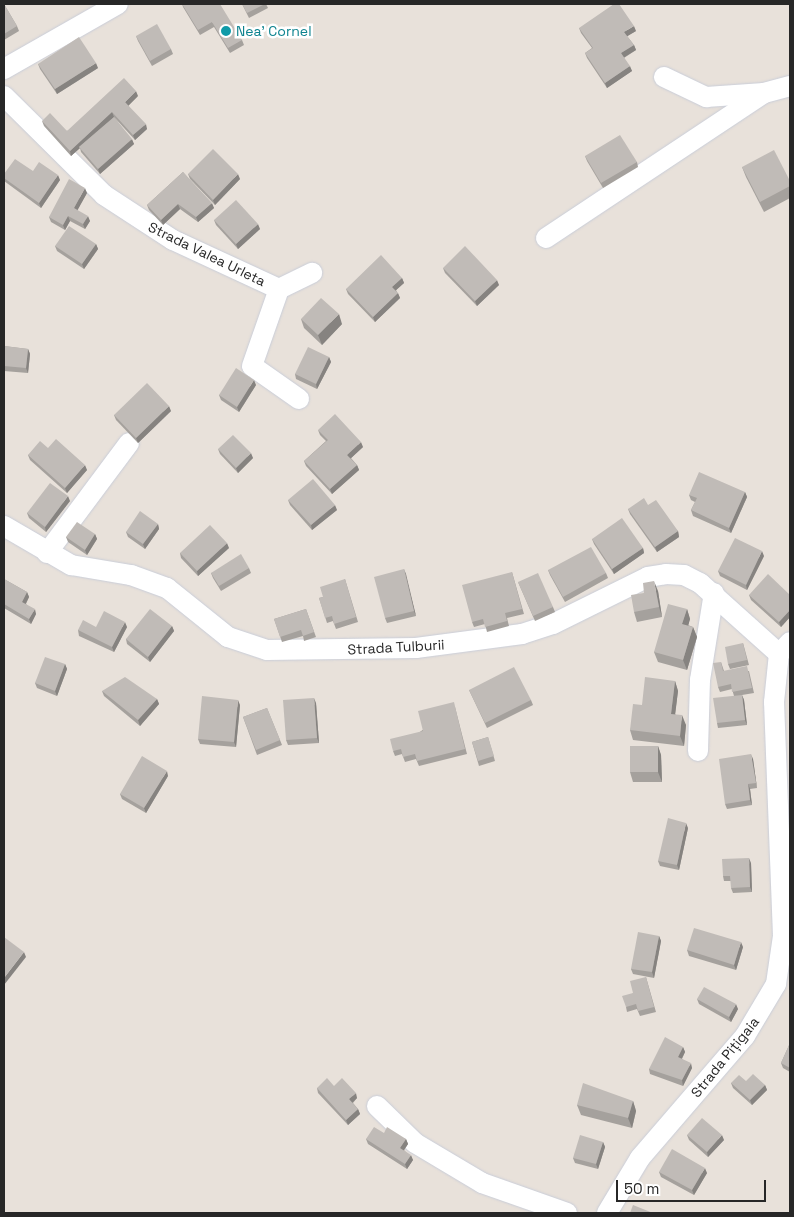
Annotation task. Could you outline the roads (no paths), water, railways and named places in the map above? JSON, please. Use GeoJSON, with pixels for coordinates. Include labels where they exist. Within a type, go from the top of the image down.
{"type":"FeatureCollection","features":[{"type":"Feature","properties":{"kind":"street"},"geometry":{"type":"LineString","coordinates":[[4,69],[118,4]]}},
{"type":"Feature","properties":{"kind":"street"},"geometry":{"type":"LineString","coordinates":[[664,77],[706,97],[764,93],[790,86]]}},
{"type":"Feature","properties":{"kind":"street"},"geometry":{"type":"LineString","coordinates":[[546,238],[764,93]]}},
{"type":"Feature","properties":{"kind":"street","name":"Strada Valea Urleta"},"geometry":{"type":"LineString","coordinates":[[4,96],[104,195],[174,240],[279,289]]}},
{"type":"Feature","properties":{"kind":"street"},"geometry":{"type":"LineString","coordinates":[[299,399],[252,366],[279,289],[312,273]]}},
{"type":"Feature","properties":{"kind":"street"},"geometry":{"type":"LineString","coordinates":[[48,553],[129,443]]}},
{"type":"Feature","properties":{"kind":"street","name":"Strada Tulburii"},"geometry":{"type":"LineString","coordinates":[[4,526],[71,565],[131,575],[167,588],[228,637],[267,650],[416,648],[522,634],[553,624],[648,577],[666,574],[684,575],[714,593],[785,648]]}},
{"type":"Feature","properties":{"kind":"street"},"geometry":{"type":"LineString","coordinates":[[698,751],[700,680],[714,593]]}},
{"type":"Feature","properties":{"kind":"street","name":"Strada Pițigaia"},"geometry":{"type":"LineString","coordinates":[[607,1213],[640,1158],[745,1036],[783,987],[783,936],[774,702],[785,648]]}},
{"type":"Feature","properties":{"kind":"street"},"geometry":{"type":"LineString","coordinates":[[377,1106],[415,1143],[482,1183],[567,1213]]}},
{"type":"Feature","properties":{"kind":"place","name":"Nea' Cornel"},"geometry":{"type":"Point","coordinates":[226,31]}}]}
